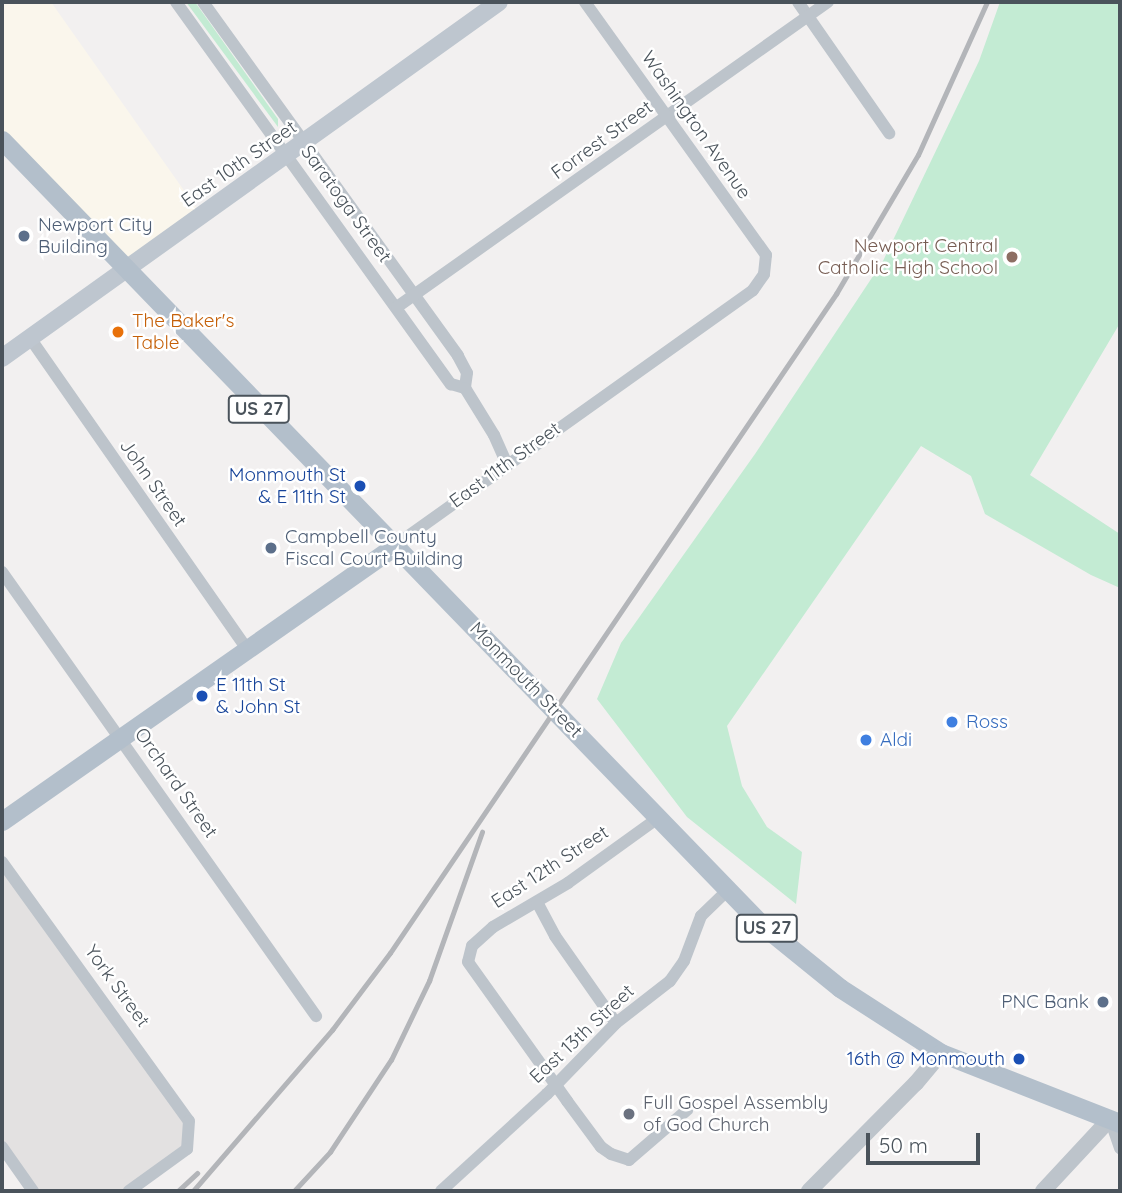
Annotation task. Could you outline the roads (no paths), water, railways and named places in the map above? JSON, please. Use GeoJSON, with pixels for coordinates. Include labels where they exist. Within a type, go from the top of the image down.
{"type":"FeatureCollection","features":[{"type":"Feature","properties":{"kind":"main road","name":"East 10th Street"},"geometry":{"type":"LineString","coordinates":[[2,358],[499,2]]}},
{"type":"Feature","properties":{"kind":"main road","name":"Monmouth Street"},"geometry":{"type":"LineString","coordinates":[[2,140],[393,547],[442,593],[760,923],[830,981],[890,1023],[941,1053],[1117,1117]]}},
{"type":"Feature","properties":{"kind":"main road","name":"East 11th Street"},"geometry":{"type":"LineString","coordinates":[[2,821],[393,547]]}},
{"type":"Feature","properties":{"kind":"street","name":"Saratoga Street"},"geometry":{"type":"LineString","coordinates":[[176,2],[452,384],[465,388]]}},
{"type":"Feature","properties":{"kind":"street","name":"Saratoga Street"},"geometry":{"type":"LineString","coordinates":[[203,2],[415,296],[467,373],[465,388],[508,464]]}},
{"type":"Feature","properties":{"kind":"street","name":"Washington Avenue"},"geometry":{"type":"LineString","coordinates":[[585,2],[766,255],[764,274]]}},
{"type":"Feature","properties":{"kind":"street"},"geometry":{"type":"LineString","coordinates":[[798,2],[889,133]]}},
{"type":"Feature","properties":{"kind":"street","name":"Forrest Street"},"geometry":{"type":"LineString","coordinates":[[397,307],[828,2]]}},
{"type":"Feature","properties":{"kind":"street","name":"East 11th Street"},"geometry":{"type":"LineString","coordinates":[[393,547],[753,290],[764,274]]}},
{"type":"Feature","properties":{"kind":"street","name":"John Street"},"geometry":{"type":"LineString","coordinates":[[30,338],[246,648]]}},
{"type":"Feature","properties":{"kind":"street","name":"Orchard Street"},"geometry":{"type":"LineString","coordinates":[[2,572],[316,1016]]}},
{"type":"Feature","properties":{"kind":"street","name":"East 12th Street"},"geometry":{"type":"LineString","coordinates":[[555,1085],[469,968],[468,954],[472,946],[493,927],[568,883],[658,818]]}},
{"type":"Feature","properties":{"kind":"street","name":"York Street"},"geometry":{"type":"LineString","coordinates":[[2,862],[189,1121],[190,1137],[187,1149],[129,1191]]}},
{"type":"Feature","properties":{"kind":"street","name":"East 13th Street"},"geometry":{"type":"LineString","coordinates":[[442,1191],[617,1023],[670,981],[684,961],[701,916],[728,890]]}},
{"type":"Feature","properties":{"kind":"street"},"geometry":{"type":"LineString","coordinates":[[537,902],[555,936],[617,1023]]}},
{"type":"Feature","properties":{"kind":"street"},"geometry":{"type":"LineString","coordinates":[[809,1191],[916,1083],[941,1053]]}},
{"type":"Feature","properties":{"kind":"street"},"geometry":{"type":"LineString","coordinates":[[555,1085],[601,1147],[611,1154],[629,1160],[687,1110]]}},
{"type":"Feature","properties":{"kind":"street"},"geometry":{"type":"LineString","coordinates":[[1117,1117],[1120,1148]]}},
{"type":"Feature","properties":{"kind":"street"},"geometry":{"type":"LineString","coordinates":[[1044,1191],[1117,1117]]}},
{"type":"Feature","properties":{"kind":"street"},"geometry":{"type":"LineString","coordinates":[[2,1147],[33,1191]]}},
{"type":"Feature","properties":{"kind":"railway"},"geometry":{"type":"LineString","coordinates":[[193,1191],[332,1030],[390,953],[836,294],[918,155],[987,2]]}},
{"type":"Feature","properties":{"kind":"railway"},"geometry":{"type":"LineString","coordinates":[[294,1191],[330,1152],[391,1060],[429,981],[482,832]]}},
{"type":"Feature","properties":{"kind":"railway"},"geometry":{"type":"LineString","coordinates":[[178,1191],[197,1173]]}},
{"type":"Feature","properties":{"kind":"place","name":"Newport City Building"},"geometry":{"type":"Point","coordinates":[24,236]}},
{"type":"Feature","properties":{"kind":"place","name":"Newport Central Catholic High School"},"geometry":{"type":"Point","coordinates":[1012,257]}},
{"type":"Feature","properties":{"kind":"place","name":"The Baker's Table"},"geometry":{"type":"Point","coordinates":[118,332]}},
{"type":"Feature","properties":{"kind":"place","name":"Monmouth St & E 11th St"},"geometry":{"type":"Point","coordinates":[360,486]}},
{"type":"Feature","properties":{"kind":"place","name":"Campbell County Fiscal Court Building"},"geometry":{"type":"Point","coordinates":[271,548]}},
{"type":"Feature","properties":{"kind":"place","name":"E 11th St & John St"},"geometry":{"type":"Point","coordinates":[202,696]}},
{"type":"Feature","properties":{"kind":"place","name":"Ross"},"geometry":{"type":"Point","coordinates":[952,722]}},
{"type":"Feature","properties":{"kind":"place","name":"Aldi"},"geometry":{"type":"Point","coordinates":[866,740]}},
{"type":"Feature","properties":{"kind":"place","name":"PNC Bank"},"geometry":{"type":"Point","coordinates":[1103,1002]}},
{"type":"Feature","properties":{"kind":"place","name":"16th @ Monmouth"},"geometry":{"type":"Point","coordinates":[1019,1059]}},
{"type":"Feature","properties":{"kind":"place","name":"Full Gospel Assembly of God Church"},"geometry":{"type":"Point","coordinates":[629,1114]}}]}
